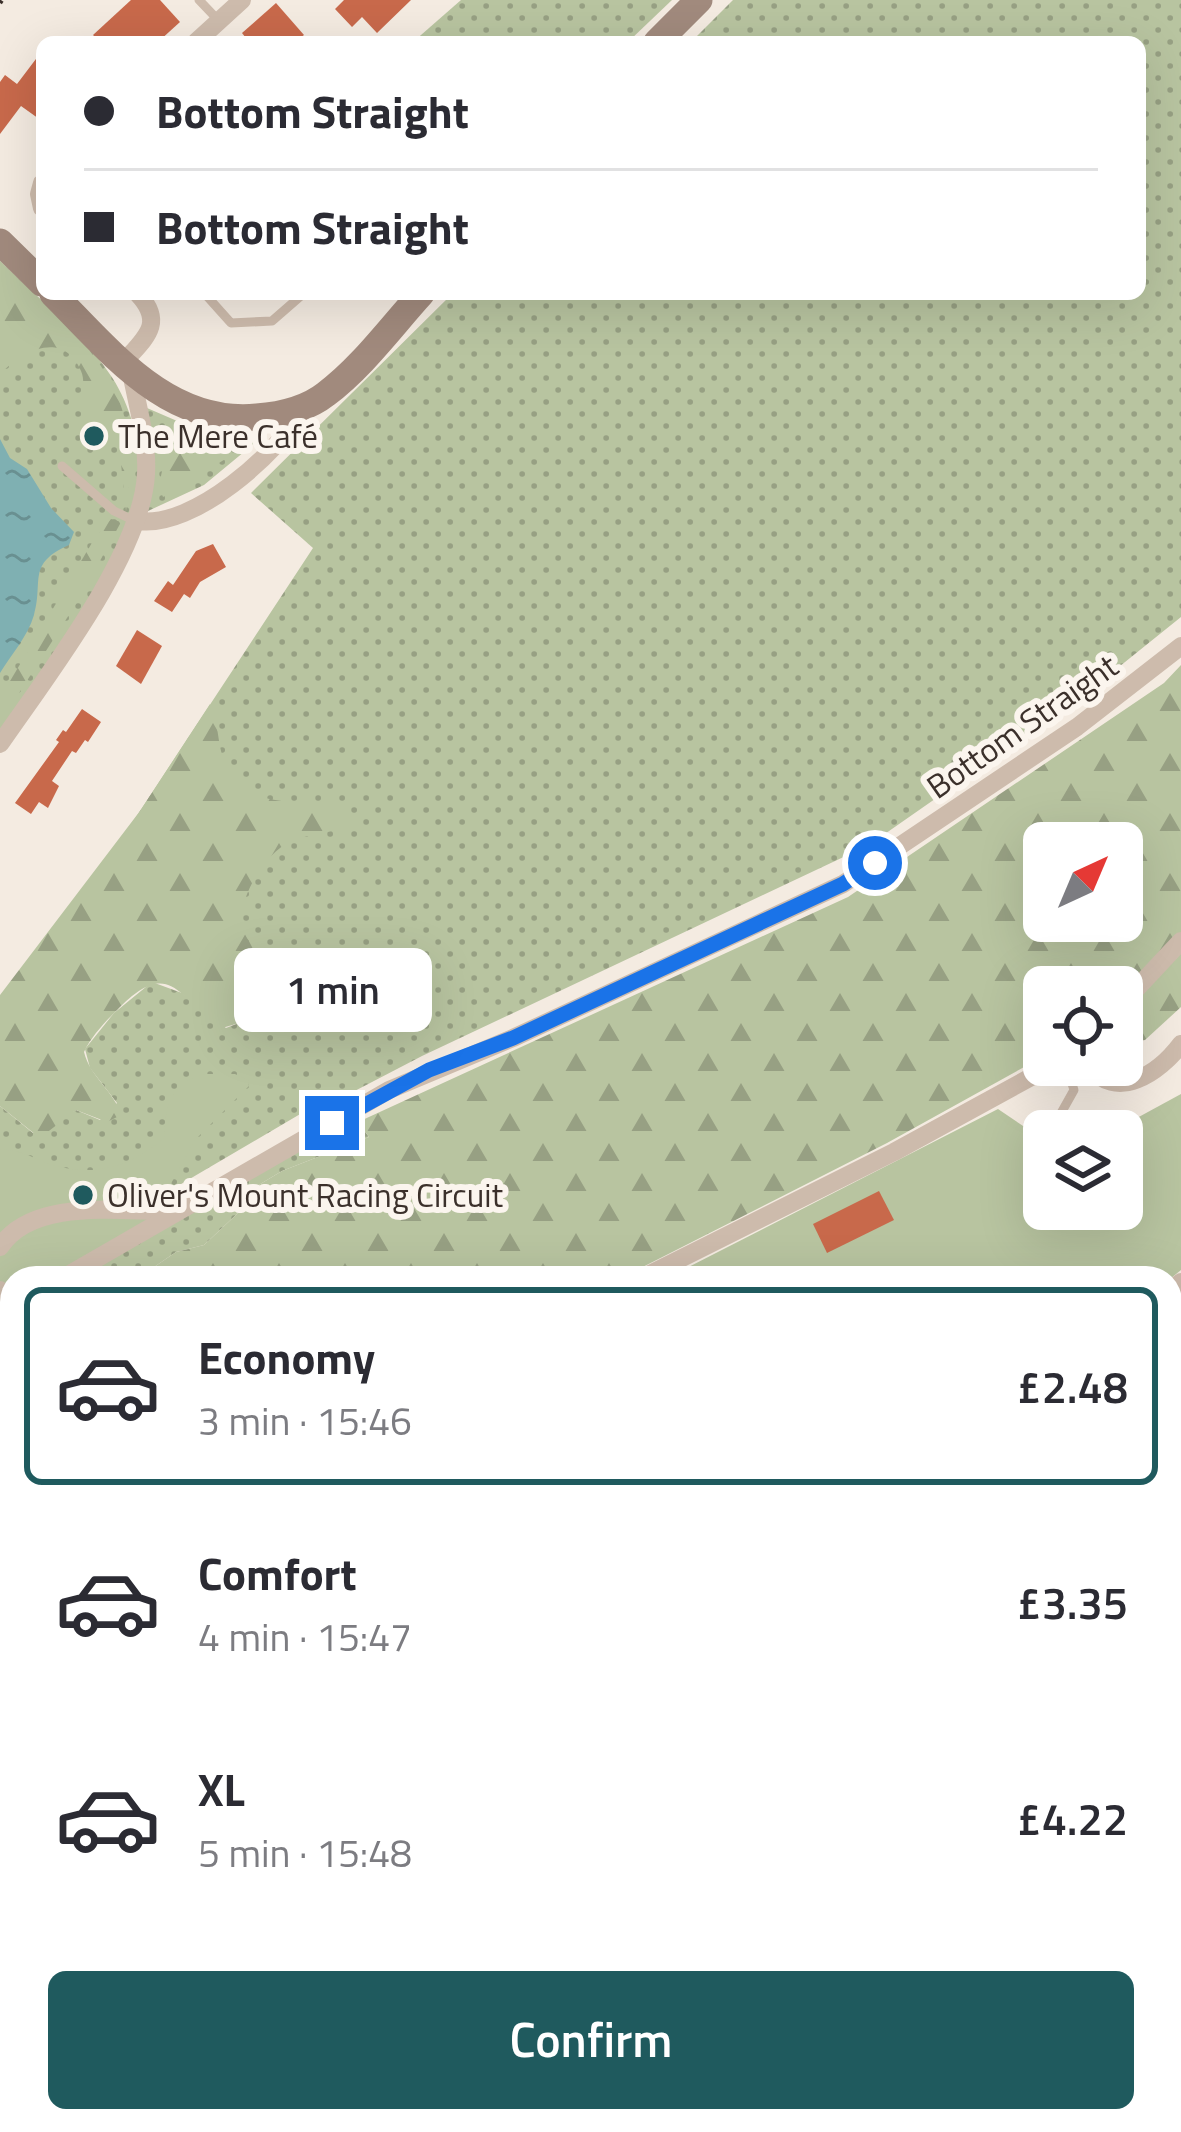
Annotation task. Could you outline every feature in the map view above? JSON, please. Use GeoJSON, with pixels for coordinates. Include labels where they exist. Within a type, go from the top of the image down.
{"type":"FeatureCollection","features":[{"type":"Feature","properties":{"kind":"main road"},"geometry":{"type":"LineString","coordinates":[[663,36],[699,0]]}},
{"type":"Feature","properties":{"kind":"main road"},"geometry":{"type":"LineString","coordinates":[[0,242],[36,278]]}},
{"type":"Feature","properties":{"kind":"main road"},"geometry":{"type":"LineString","coordinates":[[59,300],[127,368],[172,400],[208,416],[238,419],[275,416],[306,406],[341,380],[416,300]]}},
{"type":"Feature","properties":{"kind":"street"},"geometry":{"type":"LineString","coordinates":[[206,36],[242,0]]}},
{"type":"Feature","properties":{"kind":"street"},"geometry":{"type":"LineString","coordinates":[[0,744],[89,608],[138,521],[146,476],[145,448],[127,368],[152,322],[151,310],[143,300]]}},
{"type":"Feature","properties":{"kind":"street"},"geometry":{"type":"LineString","coordinates":[[138,521],[165,522],[203,504],[272,448],[293,428],[306,406]]}},
{"type":"Feature","properties":{"kind":"street","name":"Bottom Straight"},"geometry":{"type":"LineString","coordinates":[[84,1266],[409,1080],[513,1038],[843,884],[1059,739],[1181,646]]}},
{"type":"Feature","properties":{"kind":"street"},"geometry":{"type":"LineString","coordinates":[[1143,982],[1181,941]]}},
{"type":"Feature","properties":{"kind":"street"},"geometry":{"type":"LineString","coordinates":[[1143,1078],[1181,1044]]}},
{"type":"Feature","properties":{"kind":"street"},"geometry":{"type":"LineString","coordinates":[[666,1266],[1023,1081]]}},
{"type":"Feature","properties":{"kind":"street"},"geometry":{"type":"LineString","coordinates":[[0,1247],[21,1226],[59,1215],[178,1211]]}},
{"type":"Feature","properties":{"kind":"lane"},"geometry":{"type":"LineString","coordinates":[[200,0],[219,21]]}},
{"type":"Feature","properties":{"kind":"lane"},"geometry":{"type":"LineString","coordinates":[[211,300],[231,323],[272,321],[296,300]]}},
{"type":"Feature","properties":{"kind":"lane"},"geometry":{"type":"LineString","coordinates":[[62,466],[115,511],[138,521]]}},
{"type":"Feature","properties":{"kind":"green space"},"geometry":{"type":"Polygon","coordinates":[[[461,0],[672,0],[634,36],[420,36],[461,0]]]}},
{"type":"Feature","properties":{"kind":"green space"},"geometry":{"type":"Polygon","coordinates":[[[733,0],[1181,0],[1181,617],[1084,695],[869,845],[347,1095],[341,1090],[174,1192],[62,1191],[0,1216],[0,1106],[33,1133],[76,1110],[100,1120],[117,1103],[90,1068],[85,1049],[114,1013],[152,982],[182,993],[226,1028],[246,1014],[90,887],[313,548],[251,493],[446,300],[1146,300],[1146,36],[697,36],[733,0]]]}},
{"type":"Feature","properties":{"kind":"green space"},"geometry":{"type":"Polygon","coordinates":[[[0,261],[36,300],[72,329],[109,373],[130,416],[139,481],[113,557],[0,735],[0,261]]]}},
{"type":"Feature","properties":{"kind":"green space"},"geometry":{"type":"Polygon","coordinates":[[[0,261],[82,342],[118,396],[130,466],[126,511],[118,435],[83,410],[82,375],[73,358],[54,347],[42,348],[0,374],[0,261]]]}},
{"type":"Feature","properties":{"kind":"green space"},"geometry":{"type":"Polygon","coordinates":[[[147,408],[198,430],[252,435],[256,442],[204,485],[148,511],[152,473],[147,408]]]}},
{"type":"Feature","properties":{"kind":"green space"},"geometry":{"type":"Polygon","coordinates":[[[169,436],[227,448],[232,455],[163,497],[159,486],[169,436]]]}},
{"type":"Feature","properties":{"kind":"green space"},"geometry":{"type":"Polygon","coordinates":[[[111,519],[121,522],[81,596],[0,723],[0,698],[96,536],[111,519]]]}},
{"type":"Feature","properties":{"kind":"green space"},"geometry":{"type":"Polygon","coordinates":[[[1181,665],[1181,1007],[1145,1040],[1143,966],[1023,966],[1023,1068],[645,1266],[156,1266],[176,1252],[204,1245],[237,1214],[257,1186],[282,1171],[369,1137],[358,1122],[848,897],[1164,683],[1181,665]]]}},
{"type":"Feature","properties":{"kind":"green space"},"geometry":{"type":"Polygon","coordinates":[[[210,704],[224,761],[243,787],[269,799],[332,806],[348,823],[282,847],[256,876],[240,923],[256,958],[257,978],[239,1023],[222,1028],[164,984],[138,992],[105,1022],[84,1052],[121,1115],[107,1122],[76,1110],[45,1134],[36,1135],[0,1106],[0,995],[140,811],[210,704]]]}},
{"type":"Feature","properties":{"kind":"green space","name":"Oliver's Mount Racing Circuit"},"geometry":{"type":"Polygon","coordinates":[[[235,1074],[248,1080],[249,1086],[195,1140],[151,1220],[70,1266],[0,1266],[0,1150],[72,1169],[115,1166],[165,1137],[172,1096],[194,1078],[235,1074]]]}},
{"type":"Feature","properties":{"kind":"green space"},"geometry":{"type":"Polygon","coordinates":[[[1181,1094],[1181,1266],[691,1266],[998,1109],[1023,1126],[1023,1230],[1143,1230],[1143,1115],[1181,1094]]]}},
{"type":"Feature","properties":{"kind":"green space"},"geometry":{"type":"Polygon","coordinates":[[[354,1117],[369,1137],[282,1171],[257,1186],[237,1214],[204,1245],[176,1252],[156,1266],[100,1266],[354,1117]]]}},
{"type":"Feature","properties":{"kind":"water"},"geometry":{"type":"Polygon","coordinates":[[[0,439],[10,458],[27,469],[51,508],[74,532],[69,545],[42,567],[31,623],[0,673],[0,439]]]}},
{"type":"Feature","properties":{"kind":"building"},"geometry":{"type":"Polygon","coordinates":[[[131,0],[160,0],[180,22],[165,36],[93,35],[131,0]]]}},
{"type":"Feature","properties":{"kind":"building"},"geometry":{"type":"Polygon","coordinates":[[[344,0],[411,0],[377,33],[362,17],[352,27],[335,9],[344,0]]]}},
{"type":"Feature","properties":{"kind":"building"},"geometry":{"type":"Polygon","coordinates":[[[276,3],[304,35],[244,36],[242,33],[276,3]]]}},
{"type":"Feature","properties":{"kind":"building"},"geometry":{"type":"Polygon","coordinates":[[[36,59],[36,117],[21,106],[0,134],[0,82],[5,75],[17,84],[36,59]]]}},
{"type":"Feature","properties":{"kind":"building"},"geometry":{"type":"Polygon","coordinates":[[[213,544],[226,567],[200,582],[190,598],[184,594],[172,612],[154,601],[168,581],[173,585],[196,551],[213,544]]]}},
{"type":"Feature","properties":{"kind":"building"},"geometry":{"type":"Polygon","coordinates":[[[137,630],[162,646],[141,684],[116,666],[137,630]]]}},
{"type":"Feature","properties":{"kind":"building"},"geometry":{"type":"Polygon","coordinates":[[[82,709],[101,722],[88,742],[76,753],[72,751],[52,781],[59,786],[48,808],[39,802],[31,814],[15,803],[82,709]]]}},
{"type":"Feature","properties":{"kind":"building"},"geometry":{"type":"Polygon","coordinates":[[[879,1191],[894,1220],[827,1253],[813,1224],[879,1191]]]}},
{"type":"Feature","properties":{"kind":"place","name":"The Mere Café"},"geometry":{"type":"Point","coordinates":[94,436]}},
{"type":"Feature","properties":{"kind":"place","name":"Oliver's Mount Racing Circuit"},"geometry":{"type":"Point","coordinates":[83,1195]}},
{"type":"Feature","properties":{"kind":"route"},"geometry":{"type":"LineString","coordinates":[[332,1123],[429,1070],[513,1038],[843,884],[875,863]]}}]}
